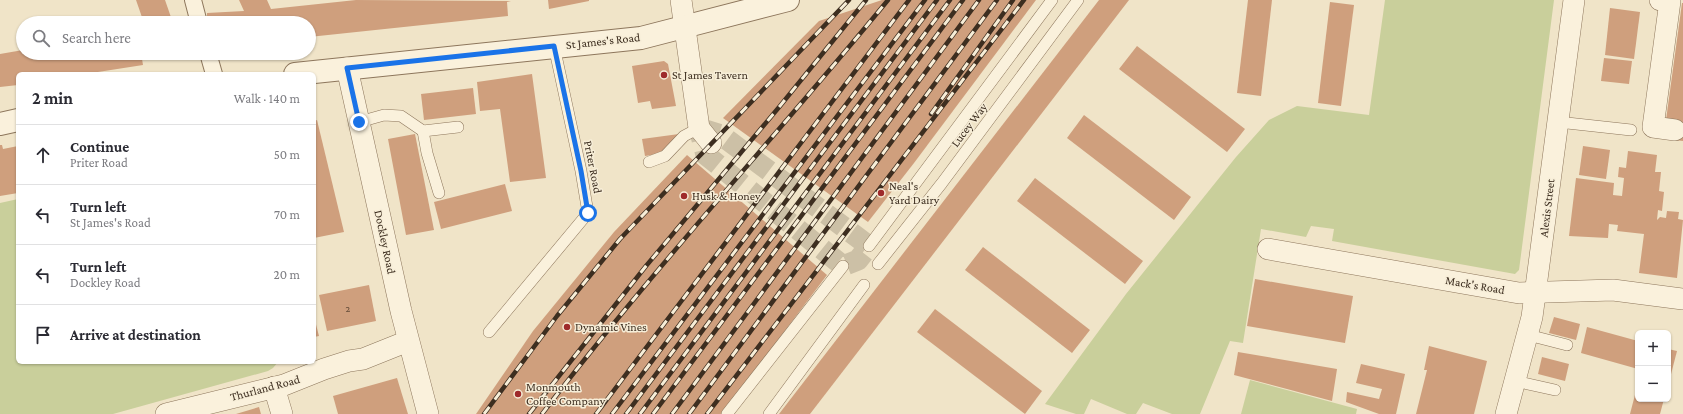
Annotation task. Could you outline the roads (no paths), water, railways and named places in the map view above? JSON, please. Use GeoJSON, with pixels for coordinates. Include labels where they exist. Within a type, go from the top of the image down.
{"type":"FeatureCollection","features":[{"type":"Feature","properties":{"kind":"street"},"geometry":{"type":"LineString","coordinates":[[193,0],[197,16]]}},
{"type":"Feature","properties":{"kind":"street"},"geometry":{"type":"LineString","coordinates":[[681,0],[705,136]]}},
{"type":"Feature","properties":{"kind":"street","name":"St James's Road"},"geometry":{"type":"LineString","coordinates":[[312,72],[554,46],[634,39],[788,0]]}},
{"type":"Feature","properties":{"kind":"street","name":"Alexis Street"},"geometry":{"type":"LineString","coordinates":[[1506,414],[1528,335],[1535,293],[1574,0]]}},
{"type":"Feature","properties":{"kind":"street"},"geometry":{"type":"LineString","coordinates":[[1660,0],[1670,2],[1654,127],[1675,130]]}},
{"type":"Feature","properties":{"kind":"street"},"geometry":{"type":"LineString","coordinates":[[210,60],[213,72]]}},
{"type":"Feature","properties":{"kind":"street","name":"Dockley Road"},"geometry":{"type":"LineString","coordinates":[[347,68],[408,341],[428,414]]}},
{"type":"Feature","properties":{"kind":"street"},"geometry":{"type":"LineString","coordinates":[[0,124],[16,120]]}},
{"type":"Feature","properties":{"kind":"street","name":"Mack's Road"},"geometry":{"type":"LineString","coordinates":[[1268,249],[1519,293],[1613,290],[1683,299]]}},
{"type":"Feature","properties":{"kind":"street","name":"Thurland Road"},"geometry":{"type":"LineString","coordinates":[[166,414],[284,385],[332,366],[363,359],[408,341]]}},
{"type":"Feature","properties":{"kind":"street"},"geometry":{"type":"LineString","coordinates":[[274,387],[282,414]]}},
{"type":"Feature","properties":{"kind":"lane"},"geometry":{"type":"LineString","coordinates":[[868,246],[1052,0]]}},
{"type":"Feature","properties":{"kind":"lane","name":"Lucey Way"},"geometry":{"type":"LineString","coordinates":[[878,264],[942,183],[1078,0]]}},
{"type":"Feature","properties":{"kind":"lane","name":"Priter Road"},"geometry":{"type":"LineString","coordinates":[[489,332],[588,213],[581,171],[554,46]]}},
{"type":"Feature","properties":{"kind":"lane"},"geometry":{"type":"LineString","coordinates":[[359,122],[384,115],[401,116],[423,131],[458,127]]}},
{"type":"Feature","properties":{"kind":"lane"},"geometry":{"type":"LineString","coordinates":[[1558,122],[1631,130]]}},
{"type":"Feature","properties":{"kind":"lane"},"geometry":{"type":"LineString","coordinates":[[423,131],[427,153],[439,193]]}},
{"type":"Feature","properties":{"kind":"lane"},"geometry":{"type":"LineString","coordinates":[[649,162],[666,156],[684,136],[705,136]]}},
{"type":"Feature","properties":{"kind":"lane"},"geometry":{"type":"LineString","coordinates":[[727,414],[843,266]]}},
{"type":"Feature","properties":{"kind":"lane"},"geometry":{"type":"LineString","coordinates":[[769,414],[864,285]]}},
{"type":"Feature","properties":{"kind":"lane"},"geometry":{"type":"LineString","coordinates":[[1528,335],[1567,345]]}},
{"type":"Feature","properties":{"kind":"lane"},"geometry":{"type":"LineString","coordinates":[[1515,381],[1555,390]]}},
{"type":"Feature","properties":{"kind":"tunnel"},"geometry":{"type":"LineString","coordinates":[[699,128],[721,135],[869,246],[858,260],[843,266],[706,155],[699,128]]}},
{"type":"Feature","properties":{"kind":"railway"},"geometry":{"type":"LineString","coordinates":[[484,414],[557,316],[620,239],[849,0]]}},
{"type":"Feature","properties":{"kind":"railway"},"geometry":{"type":"LineString","coordinates":[[529,414],[646,266],[780,106],[866,0]]}},
{"type":"Feature","properties":{"kind":"railway"},"geometry":{"type":"LineString","coordinates":[[542,414],[583,361],[669,257],[888,0]]}},
{"type":"Feature","properties":{"kind":"railway"},"geometry":{"type":"LineString","coordinates":[[596,414],[909,0]]}},
{"type":"Feature","properties":{"kind":"railway"},"geometry":{"type":"LineString","coordinates":[[612,414],[925,0]]}},
{"type":"Feature","properties":{"kind":"railway"},"geometry":{"type":"LineString","coordinates":[[626,414],[937,0]]}},
{"type":"Feature","properties":{"kind":"railway"},"geometry":{"type":"LineString","coordinates":[[640,414],[950,0]]}},
{"type":"Feature","properties":{"kind":"railway"},"geometry":{"type":"LineString","coordinates":[[653,414],[963,0]]}},
{"type":"Feature","properties":{"kind":"railway"},"geometry":{"type":"LineString","coordinates":[[672,414],[979,0]]}},
{"type":"Feature","properties":{"kind":"railway"},"geometry":{"type":"LineString","coordinates":[[689,414],[997,0]]}},
{"type":"Feature","properties":{"kind":"railway"},"geometry":{"type":"LineString","coordinates":[[931,114],[1013,0]]}},
{"type":"Feature","properties":{"kind":"railway"},"geometry":{"type":"LineString","coordinates":[[707,414],[1024,0]]}},
{"type":"Feature","properties":{"kind":"place","name":"St James Tavern"},"geometry":{"type":"Point","coordinates":[664,75]}},
{"type":"Feature","properties":{"kind":"place","name":"Neal's Yard Dairy"},"geometry":{"type":"Point","coordinates":[881,193]}},
{"type":"Feature","properties":{"kind":"place","name":"Husk & Honey"},"geometry":{"type":"Point","coordinates":[684,196]}},
{"type":"Feature","properties":{"kind":"place","name":"Dynamic Vines"},"geometry":{"type":"Point","coordinates":[567,327]}},
{"type":"Feature","properties":{"kind":"place","name":"Monmouth Coffee Company"},"geometry":{"type":"Point","coordinates":[518,394]}}]}
